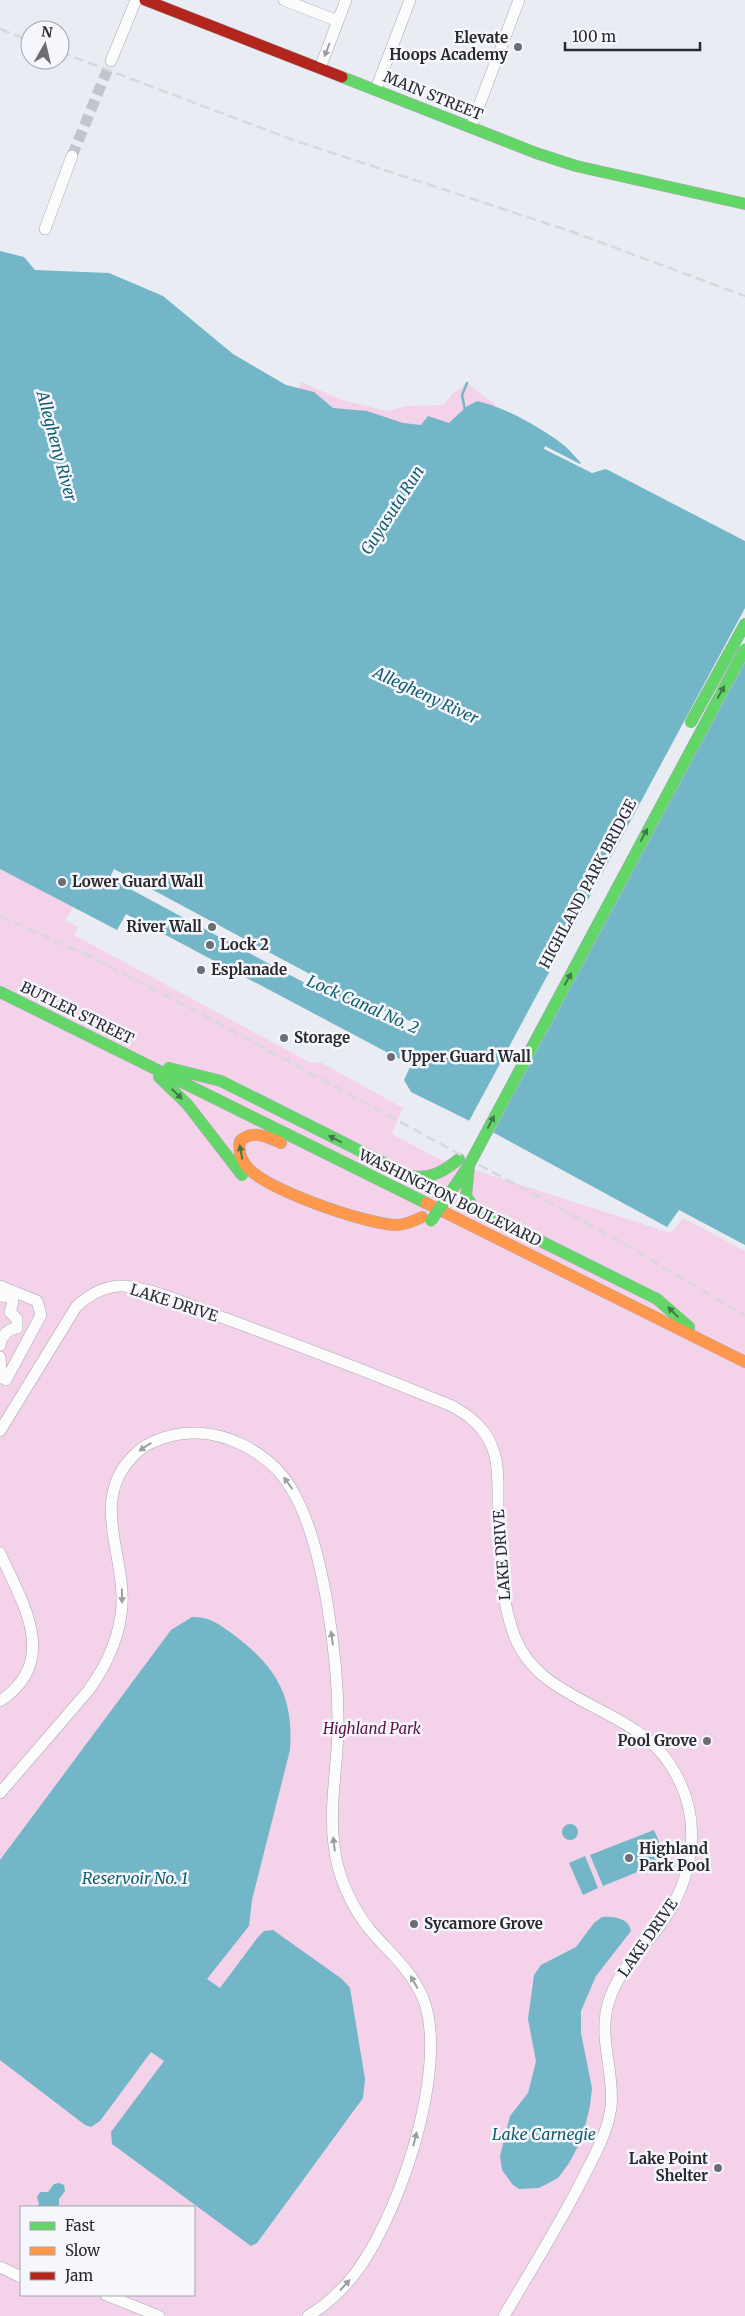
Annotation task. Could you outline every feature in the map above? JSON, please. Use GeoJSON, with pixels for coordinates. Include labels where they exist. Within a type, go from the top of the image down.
{"type":"FeatureCollection","features":[{"type":"Feature","properties":{"kind":"main road","name":"MAIN STREET"},"geometry":{"type":"LineString","coordinates":[[145,0],[470,126],[536,154],[576,166],[745,204]]}},
{"type":"Feature","properties":{"kind":"main road"},"geometry":{"type":"LineString","coordinates":[[686,730],[745,624]]}},
{"type":"Feature","properties":{"kind":"main road","name":"HIGHLAND PARK BRIDGE"},"geometry":{"type":"LineString","coordinates":[[464,1162],[745,649]]}},
{"type":"Feature","properties":{"kind":"main road","name":"BUTLER STREET"},"geometry":{"type":"LineString","coordinates":[[0,992],[141,1061]]}},
{"type":"Feature","properties":{"kind":"main road"},"geometry":{"type":"LineString","coordinates":[[141,1061],[221,1081],[410,1176],[430,1178],[464,1162]]}},
{"type":"Feature","properties":{"kind":"main road"},"geometry":{"type":"LineString","coordinates":[[141,1061],[187,1104],[237,1170],[265,1191],[382,1233],[413,1232],[426,1219],[464,1162]]}},
{"type":"Feature","properties":{"kind":"main road","name":"WASHINGTON BOULEVARD"},"geometry":{"type":"LineString","coordinates":[[141,1061],[745,1362]]}},
{"type":"Feature","properties":{"kind":"main road"},"geometry":{"type":"LineString","coordinates":[[479,1121],[507,1068]]}},
{"type":"Feature","properties":{"kind":"main road"},"geometry":{"type":"LineString","coordinates":[[426,1219],[402,1225],[379,1223],[278,1188],[255,1174],[245,1164],[239,1151],[240,1141],[244,1136],[253,1134],[266,1136],[437,1208]]}},
{"type":"Feature","properties":{"kind":"main road"},"geometry":{"type":"LineString","coordinates":[[467,1143],[464,1162],[466,1196],[474,1208],[657,1299],[710,1344]]}},
{"type":"Feature","properties":{"kind":"street"},"geometry":{"type":"LineString","coordinates":[[111,61],[136,0]]}},
{"type":"Feature","properties":{"kind":"street"},"geometry":{"type":"LineString","coordinates":[[284,0],[338,21]]}},
{"type":"Feature","properties":{"kind":"street"},"geometry":{"type":"LineString","coordinates":[[320,68],[346,0]]}},
{"type":"Feature","properties":{"kind":"street"},"geometry":{"type":"LineString","coordinates":[[376,89],[410,0]]}},
{"type":"Feature","properties":{"kind":"street"},"geometry":{"type":"LineString","coordinates":[[470,126],[519,0]]}},
{"type":"Feature","properties":{"kind":"street"},"geometry":{"type":"LineString","coordinates":[[45,229],[72,156]]}},
{"type":"Feature","properties":{"kind":"street"},"geometry":{"type":"LineString","coordinates":[[0,1286],[36,1301],[40,1306],[41,1314],[5,1380]]}},
{"type":"Feature","properties":{"kind":"street","name":"LAKE DRIVE"},"geometry":{"type":"LineString","coordinates":[[0,1431],[76,1307],[95,1292],[105,1288],[130,1286],[307,1349],[452,1406],[472,1418],[485,1432],[495,1454],[503,1590],[508,1617],[518,1646],[525,1657],[546,1678],[630,1725],[656,1746],[668,1760],[683,1789],[689,1806],[693,1841],[689,1868],[676,1900],[656,1932],[626,1966],[608,2003],[604,2038],[612,2095],[605,2131],[565,2212],[504,2316]]}},
{"type":"Feature","properties":{"kind":"street"},"geometry":{"type":"LineString","coordinates":[[0,1296],[10,1297],[14,1302],[10,1312],[17,1319],[17,1328]]}},
{"type":"Feature","properties":{"kind":"street"},"geometry":{"type":"LineString","coordinates":[[17,1328],[30,1336]]}},
{"type":"Feature","properties":{"kind":"street"},"geometry":{"type":"LineString","coordinates":[[0,1345],[1,1338],[8,1331],[17,1328]]}},
{"type":"Feature","properties":{"kind":"street"},"geometry":{"type":"LineString","coordinates":[[0,1357],[5,1380]]}},
{"type":"Feature","properties":{"kind":"street"},"geometry":{"type":"LineString","coordinates":[[0,1793],[88,1691],[101,1674],[111,1653],[118,1631],[122,1604],[122,1579],[112,1532],[110,1512],[115,1488],[124,1466],[143,1447],[154,1441],[189,1433],[218,1435],[249,1448],[264,1457],[288,1483],[299,1502],[310,1533],[328,1615],[338,1709],[332,1822],[336,1856],[347,1893],[356,1912],[405,1967],[417,1986],[426,2007],[431,2037],[425,2100],[412,2151],[393,2202],[374,2242],[350,2281],[335,2296],[308,2316]]}},
{"type":"Feature","properties":{"kind":"street"},"geometry":{"type":"LineString","coordinates":[[0,1553],[27,1613],[34,1640],[30,1664],[24,1678],[0,1701]]}},
{"type":"Feature","properties":{"kind":"street"},"geometry":{"type":"LineString","coordinates":[[0,2267],[20,2277]]}},
{"type":"Feature","properties":{"kind":"street"},"geometry":{"type":"LineString","coordinates":[[109,2296],[159,2316]]}},
{"type":"Feature","properties":{"kind":"green space"},"geometry":{"type":"Polygon","coordinates":[[[301,382],[342,400],[386,411],[407,406],[444,405],[452,394],[467,383],[496,405],[474,421],[430,445],[297,394],[301,382]]]}},
{"type":"Feature","properties":{"kind":"green space","name":"Highland Park"},"geometry":{"type":"Polygon","coordinates":[[[0,869],[73,907],[65,920],[78,927],[74,935],[311,1063],[320,1062],[403,1108],[392,1134],[437,1158],[671,1233],[683,1218],[745,1251],[745,2316],[0,2316],[0,869]]]}},
{"type":"Feature","properties":{"kind":"water"},"geometry":{"type":"Polygon","coordinates":[[[0,251],[24,257],[35,270],[109,273],[163,296],[233,354],[286,385],[314,392],[333,408],[367,411],[403,423],[421,425],[428,416],[449,423],[466,407],[477,401],[520,418],[561,443],[592,473],[606,469],[745,541],[745,1245],[679,1210],[667,1227],[498,1135],[411,1092],[404,1080],[411,1065],[126,914],[117,930],[0,869],[0,251]],[[114,870],[110,878],[324,993],[331,992],[332,990],[328,984],[114,870]]]}},
{"type":"Feature","properties":{"kind":"water","name":"Reservoir No. 1"},"geometry":{"type":"Polygon","coordinates":[[[192,1617],[204,1618],[219,1625],[249,1647],[261,1659],[279,1684],[285,1698],[289,1714],[290,1731],[290,1750],[252,1900],[249,1926],[207,1979],[220,1988],[258,1937],[264,1931],[273,1930],[342,1979],[350,1988],[365,2079],[363,2098],[257,2243],[251,2246],[112,2144],[111,2132],[164,2061],[151,2052],[100,2121],[91,2127],[85,2125],[0,2060],[0,1860],[171,1630],[192,1617]]]}},
{"type":"Feature","properties":{"kind":"water"},"geometry":{"type":"Polygon","coordinates":[[[567,1824],[573,1824],[578,1829],[576,1838],[567,1840],[562,1835],[562,1829],[567,1824]]]}},
{"type":"Feature","properties":{"kind":"water","name":"Highland Park Pool"},"geometry":{"type":"Polygon","coordinates":[[[654,1830],[667,1860],[603,1886],[590,1855],[654,1830]]]}},
{"type":"Feature","properties":{"kind":"water"},"geometry":{"type":"Polygon","coordinates":[[[585,1856],[598,1888],[583,1895],[569,1863],[585,1856]]]}},
{"type":"Feature","properties":{"kind":"water","name":"Lake Carnegie"},"geometry":{"type":"Polygon","coordinates":[[[602,1917],[620,1919],[627,1923],[631,1931],[596,1976],[581,2011],[581,2033],[592,2088],[590,2106],[582,2139],[569,2163],[558,2178],[539,2188],[519,2189],[513,2185],[502,2170],[500,2156],[510,2116],[528,2093],[536,2061],[528,2019],[534,1975],[541,1965],[576,1947],[594,1923],[602,1917]]]}},
{"type":"Feature","properties":{"kind":"water"},"geometry":{"type":"Polygon","coordinates":[[[54,2184],[64,2185],[65,2191],[59,2199],[59,2206],[37,2206],[39,2204],[37,2197],[40,2192],[48,2192],[54,2184]]]}},
{"type":"Feature","properties":{"kind":"pier"},"geometry":{"type":"Polygon","coordinates":[[[545,446],[580,464],[582,462],[592,470],[607,467],[592,473],[544,449],[545,446]]]}},
{"type":"Feature","properties":{"kind":"pier"},"geometry":{"type":"Polygon","coordinates":[[[745,608],[745,662],[492,1135],[468,1123],[745,608]]]}},
{"type":"Feature","properties":{"kind":"pier"},"geometry":{"type":"Polygon","coordinates":[[[114,869],[328,984],[332,990],[331,993],[324,993],[110,878],[114,869]],[[115,873],[113,877],[324,990],[329,990],[327,986],[115,873]]]}},
{"type":"Feature","properties":{"kind":"pier"},"geometry":{"type":"Polygon","coordinates":[[[361,1001],[413,1022],[415,1028],[410,1031],[360,1008],[358,1006],[361,1001]]]}},
{"type":"Feature","properties":{"kind":"waterway","name":"Guyasuta Run"},"geometry":{"type":"LineString","coordinates":[[465,410],[462,395],[467,383]]}},
{"type":"Feature","properties":{"kind":"tunnel"},"geometry":{"type":"LineString","coordinates":[[72,156],[111,61]]}},
{"type":"Feature","properties":{"kind":"railway"},"geometry":{"type":"LineString","coordinates":[[0,29],[20,37]]}},
{"type":"Feature","properties":{"kind":"railway"},"geometry":{"type":"LineString","coordinates":[[70,56],[293,140],[570,231],[745,296]]}},
{"type":"Feature","properties":{"kind":"railway"},"geometry":{"type":"LineString","coordinates":[[0,916],[85,954],[198,1012],[623,1243],[745,1316]]}},
{"type":"Feature","properties":{"kind":"traffic: fast"},"geometry":{"type":"LineString","coordinates":[[342,77],[536,153],[576,166],[745,204]]}},
{"type":"Feature","properties":{"kind":"traffic: fast"},"geometry":{"type":"LineString","coordinates":[[691,722],[745,624]]}},
{"type":"Feature","properties":{"kind":"traffic: fast"},"geometry":{"type":"LineString","coordinates":[[431,1221],[469,1165],[745,649]]}},
{"type":"Feature","properties":{"kind":"traffic: fast"},"geometry":{"type":"LineString","coordinates":[[0,992],[426,1203]]}},
{"type":"Feature","properties":{"kind":"traffic: fast"},"geometry":{"type":"LineString","coordinates":[[169,1068],[221,1081],[410,1176],[417,1177],[436,1174],[448,1168],[459,1159]]}},
{"type":"Feature","properties":{"kind":"traffic: fast"},"geometry":{"type":"LineString","coordinates":[[159,1077],[187,1104],[242,1175]]}},
{"type":"Feature","properties":{"kind":"traffic: fast"},"geometry":{"type":"LineString","coordinates":[[469,1165],[466,1196],[474,1208],[657,1299],[689,1327]]}},
{"type":"Feature","properties":{"kind":"traffic: slow"},"geometry":{"type":"LineString","coordinates":[[281,1143],[260,1135],[250,1135],[240,1141],[239,1149],[244,1163],[260,1178],[319,1205],[363,1219],[396,1225],[406,1224],[422,1217]]}},
{"type":"Feature","properties":{"kind":"traffic: slow"},"geometry":{"type":"LineString","coordinates":[[426,1203],[745,1362]]}},
{"type":"Feature","properties":{"kind":"traffic: jam"},"geometry":{"type":"LineString","coordinates":[[145,0],[342,77]]}},
{"type":"Feature","properties":{"kind":"place","name":"Elevate Hoops Academy"},"geometry":{"type":"Point","coordinates":[518,47]}},
{"type":"Feature","properties":{"kind":"place","name":"Lower Guard Wall"},"geometry":{"type":"Point","coordinates":[62,882]}},
{"type":"Feature","properties":{"kind":"place","name":"River Wall"},"geometry":{"type":"Point","coordinates":[212,927]}},
{"type":"Feature","properties":{"kind":"place","name":"Lock 2"},"geometry":{"type":"Point","coordinates":[210,945]}},
{"type":"Feature","properties":{"kind":"place","name":"Esplanade"},"geometry":{"type":"Point","coordinates":[201,970]}},
{"type":"Feature","properties":{"kind":"place","name":"Storage"},"geometry":{"type":"Point","coordinates":[284,1038]}},
{"type":"Feature","properties":{"kind":"place","name":"Upper Guard Wall"},"geometry":{"type":"Point","coordinates":[391,1057]}},
{"type":"Feature","properties":{"kind":"place","name":"Pool Grove"},"geometry":{"type":"Point","coordinates":[707,1741]}},
{"type":"Feature","properties":{"kind":"place","name":"Highland Park Pool"},"geometry":{"type":"Point","coordinates":[629,1858]}},
{"type":"Feature","properties":{"kind":"place","name":"Sycamore Grove"},"geometry":{"type":"Point","coordinates":[414,1924]}},
{"type":"Feature","properties":{"kind":"place","name":"Lake Point Shelter"},"geometry":{"type":"Point","coordinates":[718,2168]}},
{"type":"Feature","properties":{"kind":"water label","name":"Allegheny River"},"geometry":{"type":"Point","coordinates":[57,446]}},
{"type":"Feature","properties":{"kind":"water label","name":"Allegheny River"},"geometry":{"type":"Point","coordinates":[426,695]}},
{"type":"Feature","properties":{"kind":"water label","name":"Lock Canal No. 2"},"geometry":{"type":"Point","coordinates":[363,1004]}}]}
